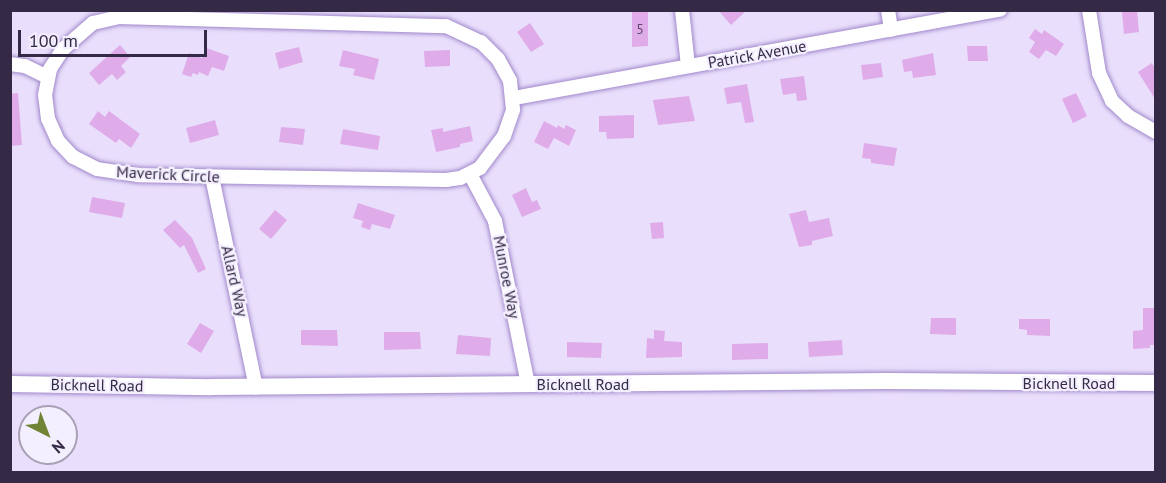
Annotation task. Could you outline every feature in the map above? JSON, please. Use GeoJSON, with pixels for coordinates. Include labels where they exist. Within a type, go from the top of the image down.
{"type":"FeatureCollection","features":[{"type":"Feature","properties":{"kind":"street"},"geometry":{"type":"LineString","coordinates":[[682,10],[688,66]]}},
{"type":"Feature","properties":{"kind":"street"},"geometry":{"type":"LineString","coordinates":[[888,10],[891,30]]}},
{"type":"Feature","properties":{"kind":"street","name":"Patrick Avenue"},"geometry":{"type":"LineString","coordinates":[[514,98],[1000,10]]}},
{"type":"Feature","properties":{"kind":"street"},"geometry":{"type":"LineString","coordinates":[[1089,10],[1099,73],[1112,100],[1128,116],[1155,132]]}},
{"type":"Feature","properties":{"kind":"street","name":"Maverick Circle"},"geometry":{"type":"LineString","coordinates":[[470,174],[453,179],[426,181],[212,177],[120,173],[97,169],[83,163],[58,141],[48,119],[45,95],[48,77],[54,59],[72,39],[107,15],[446,27],[471,36],[490,50],[505,71],[514,98]]}},
{"type":"Feature","properties":{"kind":"street"},"geometry":{"type":"LineString","coordinates":[[10,64],[25,66],[48,77]]}},
{"type":"Feature","properties":{"kind":"street"},"geometry":{"type":"LineString","coordinates":[[470,174],[484,163],[504,136],[513,110],[514,98]]}},
{"type":"Feature","properties":{"kind":"street","name":"Munroe Way"},"geometry":{"type":"LineString","coordinates":[[470,174],[495,220],[528,384]]}},
{"type":"Feature","properties":{"kind":"street","name":"Allard Way"},"geometry":{"type":"LineString","coordinates":[[212,177],[256,387]]}},
{"type":"Feature","properties":{"kind":"street","name":"Bicknell Road"},"geometry":{"type":"LineString","coordinates":[[10,384],[256,387],[886,381],[1155,383]]}},
{"type":"Feature","properties":{"kind":"building"},"geometry":{"type":"Polygon","coordinates":[[[632,10],[648,10],[648,46],[632,47],[632,10]]]}},
{"type":"Feature","properties":{"kind":"building"},"geometry":{"type":"Polygon","coordinates":[[[718,10],[747,10],[731,25],[718,10]]]}},
{"type":"Feature","properties":{"kind":"building"},"geometry":{"type":"Polygon","coordinates":[[[1137,10],[1139,32],[1124,34],[1122,12],[1137,10]]]}},
{"type":"Feature","properties":{"kind":"building"},"geometry":{"type":"Polygon","coordinates":[[[530,23],[544,44],[531,52],[517,32],[530,23]]]}},
{"type":"Feature","properties":{"kind":"building"},"geometry":{"type":"Polygon","coordinates":[[[1035,29],[1042,34],[1044,30],[1064,44],[1056,56],[1046,50],[1039,59],[1029,52],[1035,42],[1029,38],[1035,29]]]}},
{"type":"Feature","properties":{"kind":"building"},"geometry":{"type":"Polygon","coordinates":[[[120,45],[130,57],[121,66],[126,72],[117,80],[112,74],[99,85],[89,73],[120,45]]]}},
{"type":"Feature","properties":{"kind":"building"},"geometry":{"type":"Polygon","coordinates":[[[967,46],[987,46],[988,61],[968,61],[967,46]]]}},
{"type":"Feature","properties":{"kind":"building"},"geometry":{"type":"Polygon","coordinates":[[[299,47],[303,62],[279,69],[275,53],[299,47]]]}},
{"type":"Feature","properties":{"kind":"building"},"geometry":{"type":"Polygon","coordinates":[[[206,48],[229,56],[224,71],[212,67],[208,76],[199,72],[198,75],[193,73],[191,77],[182,74],[189,53],[202,58],[206,48]]]}},
{"type":"Feature","properties":{"kind":"building"},"geometry":{"type":"Polygon","coordinates":[[[343,50],[379,59],[374,80],[353,75],[355,69],[339,66],[343,50]]]}},
{"type":"Feature","properties":{"kind":"building"},"geometry":{"type":"Polygon","coordinates":[[[450,50],[450,66],[425,67],[424,51],[450,50]]]}},
{"type":"Feature","properties":{"kind":"building"},"geometry":{"type":"Polygon","coordinates":[[[933,53],[936,75],[913,78],[912,71],[904,72],[902,60],[933,53]]]}},
{"type":"Feature","properties":{"kind":"building"},"geometry":{"type":"Polygon","coordinates":[[[881,63],[883,77],[863,80],[861,65],[881,63]]]}},
{"type":"Feature","properties":{"kind":"building"},"geometry":{"type":"Polygon","coordinates":[[[1152,63],[1155,69],[1155,99],[1138,72],[1152,63]]]}},
{"type":"Feature","properties":{"kind":"building"},"geometry":{"type":"Polygon","coordinates":[[[804,76],[807,100],[797,101],[796,93],[783,95],[780,79],[804,76]]]}},
{"type":"Feature","properties":{"kind":"building"},"geometry":{"type":"Polygon","coordinates":[[[747,84],[754,122],[745,123],[741,102],[727,104],[724,88],[747,84]]]}},
{"type":"Feature","properties":{"kind":"building"},"geometry":{"type":"Polygon","coordinates":[[[18,93],[22,145],[10,146],[10,94],[18,93]]]}},
{"type":"Feature","properties":{"kind":"building"},"geometry":{"type":"Polygon","coordinates":[[[1076,93],[1087,116],[1073,123],[1062,99],[1076,93]]]}},
{"type":"Feature","properties":{"kind":"building"},"geometry":{"type":"Polygon","coordinates":[[[689,96],[695,121],[658,125],[653,100],[689,96]]]}},
{"type":"Feature","properties":{"kind":"building"},"geometry":{"type":"Polygon","coordinates":[[[98,111],[105,117],[109,111],[140,134],[131,148],[119,139],[116,143],[89,124],[98,111]]]}},
{"type":"Feature","properties":{"kind":"building"},"geometry":{"type":"Polygon","coordinates":[[[634,115],[634,138],[607,139],[606,132],[599,132],[599,116],[634,115]]]}},
{"type":"Feature","properties":{"kind":"building"},"geometry":{"type":"Polygon","coordinates":[[[215,120],[219,135],[190,143],[186,128],[215,120]]]}},
{"type":"Feature","properties":{"kind":"building"},"geometry":{"type":"Polygon","coordinates":[[[544,121],[557,128],[558,125],[564,129],[566,125],[576,130],[569,146],[554,138],[548,149],[534,142],[544,121]]]}},
{"type":"Feature","properties":{"kind":"building"},"geometry":{"type":"Polygon","coordinates":[[[470,126],[473,141],[460,144],[460,147],[436,152],[431,130],[443,128],[443,132],[470,126]]]}},
{"type":"Feature","properties":{"kind":"building"},"geometry":{"type":"Polygon","coordinates":[[[281,127],[305,129],[303,145],[279,142],[281,127]]]}},
{"type":"Feature","properties":{"kind":"building"},"geometry":{"type":"Polygon","coordinates":[[[343,129],[380,136],[378,150],[340,144],[343,129]]]}},
{"type":"Feature","properties":{"kind":"building"},"geometry":{"type":"Polygon","coordinates":[[[864,143],[897,148],[894,166],[871,163],[871,159],[862,158],[864,143]]]}},
{"type":"Feature","properties":{"kind":"building"},"geometry":{"type":"Polygon","coordinates":[[[526,188],[532,202],[537,200],[541,209],[522,217],[512,195],[526,188]]]}},
{"type":"Feature","properties":{"kind":"building"},"geometry":{"type":"Polygon","coordinates":[[[92,197],[125,203],[122,218],[89,212],[92,197]]]}},
{"type":"Feature","properties":{"kind":"building"},"geometry":{"type":"Polygon","coordinates":[[[358,203],[395,215],[390,229],[372,224],[370,230],[361,227],[363,221],[353,218],[358,203]]]}},
{"type":"Feature","properties":{"kind":"building"},"geometry":{"type":"Polygon","coordinates":[[[275,210],[287,220],[271,239],[259,229],[275,210]]]}},
{"type":"Feature","properties":{"kind":"building"},"geometry":{"type":"Polygon","coordinates":[[[806,210],[809,222],[829,218],[833,236],[812,241],[812,245],[799,247],[789,214],[806,210]]]}},
{"type":"Feature","properties":{"kind":"building"},"geometry":{"type":"Polygon","coordinates":[[[175,220],[192,238],[206,269],[198,273],[184,245],[180,248],[163,230],[175,220]]]}},
{"type":"Feature","properties":{"kind":"building"},"geometry":{"type":"Polygon","coordinates":[[[663,222],[664,238],[652,239],[650,223],[663,222]]]}},
{"type":"Feature","properties":{"kind":"building"},"geometry":{"type":"Polygon","coordinates":[[[1143,308],[1155,308],[1155,345],[1150,345],[1150,348],[1133,349],[1133,331],[1143,330],[1143,308]]]}},
{"type":"Feature","properties":{"kind":"building"},"geometry":{"type":"Polygon","coordinates":[[[931,318],[956,318],[956,335],[930,334],[931,318]]]}},
{"type":"Feature","properties":{"kind":"building"},"geometry":{"type":"Polygon","coordinates":[[[1019,319],[1050,319],[1050,336],[1027,335],[1027,330],[1019,329],[1019,319]]]}},
{"type":"Feature","properties":{"kind":"building"},"geometry":{"type":"Polygon","coordinates":[[[200,323],[214,331],[201,353],[187,344],[200,323]]]}},
{"type":"Feature","properties":{"kind":"building"},"geometry":{"type":"Polygon","coordinates":[[[301,330],[337,330],[338,346],[301,345],[301,330]]]}},
{"type":"Feature","properties":{"kind":"building"},"geometry":{"type":"Polygon","coordinates":[[[654,330],[665,331],[664,341],[682,342],[682,357],[646,358],[647,338],[654,339],[654,330]]]}},
{"type":"Feature","properties":{"kind":"building"},"geometry":{"type":"Polygon","coordinates":[[[384,332],[420,332],[421,349],[384,350],[384,332]]]}},
{"type":"Feature","properties":{"kind":"building"},"geometry":{"type":"Polygon","coordinates":[[[458,335],[491,338],[490,356],[456,354],[458,335]]]}},
{"type":"Feature","properties":{"kind":"building"},"geometry":{"type":"Polygon","coordinates":[[[842,340],[843,355],[809,357],[808,342],[842,340]]]}},
{"type":"Feature","properties":{"kind":"building"},"geometry":{"type":"Polygon","coordinates":[[[567,342],[602,343],[601,358],[567,357],[567,342]]]}},
{"type":"Feature","properties":{"kind":"building"},"geometry":{"type":"Polygon","coordinates":[[[768,343],[768,359],[732,360],[732,344],[768,343]]]}}]}
